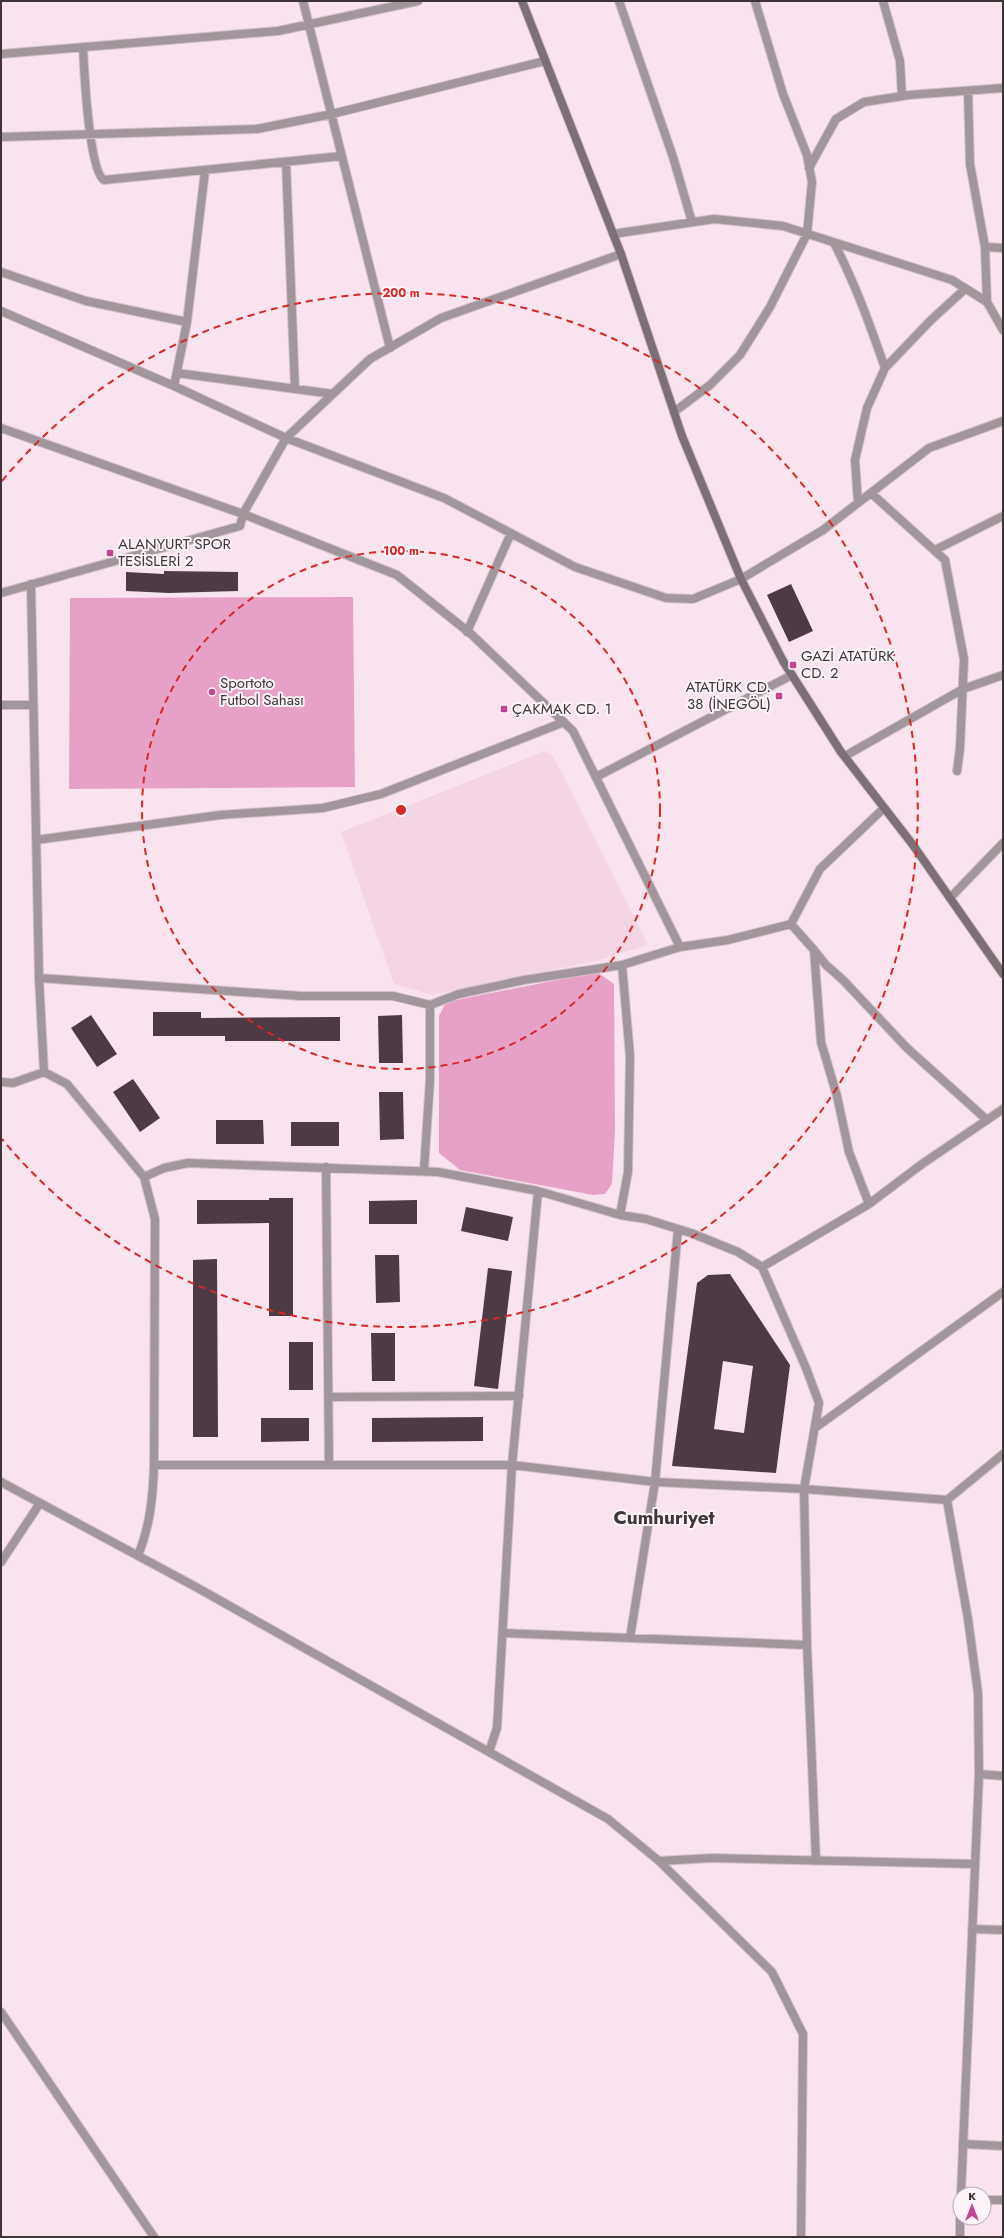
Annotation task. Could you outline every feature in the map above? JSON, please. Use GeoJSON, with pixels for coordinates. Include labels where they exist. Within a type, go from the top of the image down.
{"type":"FeatureCollection","features":[{"type":"Feature","properties":{"kind":"street"},"geometry":{"type":"LineString","coordinates":[[303,1],[390,348]]}},
{"type":"Feature","properties":{"kind":"street"},"geometry":{"type":"LineString","coordinates":[[1,54],[278,31],[418,1]]}},
{"type":"Feature","properties":{"kind":"street"},"geometry":{"type":"LineString","coordinates":[[522,1],[621,254],[674,412],[741,579],[792,675],[845,756],[950,898],[1003,974]]}},
{"type":"Feature","properties":{"kind":"street"},"geometry":{"type":"LineString","coordinates":[[619,1],[673,157],[692,222]]}},
{"type":"Feature","properties":{"kind":"street"},"geometry":{"type":"LineString","coordinates":[[674,412],[710,385],[740,356],[770,307],[807,234],[812,182],[807,155],[783,94],[755,1]]}},
{"type":"Feature","properties":{"kind":"street"},"geometry":{"type":"LineString","coordinates":[[883,1],[900,61],[902,96]]}},
{"type":"Feature","properties":{"kind":"street"},"geometry":{"type":"LineString","coordinates":[[83,48],[90,135],[97,173],[104,180],[342,156]]}},
{"type":"Feature","properties":{"kind":"street"},"geometry":{"type":"LineString","coordinates":[[1,137],[256,129],[332,114],[546,61]]}},
{"type":"Feature","properties":{"kind":"street"},"geometry":{"type":"LineString","coordinates":[[809,168],[836,119],[864,102],[902,96],[1003,88]]}},
{"type":"Feature","properties":{"kind":"street"},"geometry":{"type":"LineString","coordinates":[[968,91],[970,164],[985,247],[987,302],[1003,330]]}},
{"type":"Feature","properties":{"kind":"street"},"geometry":{"type":"LineString","coordinates":[[286,162],[295,389]]}},
{"type":"Feature","properties":{"kind":"street"},"geometry":{"type":"LineString","coordinates":[[174,386],[187,322],[204,171]]}},
{"type":"Feature","properties":{"kind":"street"},"geometry":{"type":"LineString","coordinates":[[613,234],[714,219],[783,226],[952,280],[987,302]]}},
{"type":"Feature","properties":{"kind":"street"},"geometry":{"type":"LineString","coordinates":[[834,243],[849,271],[862,302],[884,368]]}},
{"type":"Feature","properties":{"kind":"street"},"geometry":{"type":"LineString","coordinates":[[985,247],[1003,248]]}},
{"type":"Feature","properties":{"kind":"street"},"geometry":{"type":"LineString","coordinates":[[1,592],[240,526],[243,514],[286,438],[370,359],[442,318],[621,254]]}},
{"type":"Feature","properties":{"kind":"street"},"geometry":{"type":"LineString","coordinates":[[1,272],[86,301],[187,322]]}},
{"type":"Feature","properties":{"kind":"street"},"geometry":{"type":"LineString","coordinates":[[858,503],[854,460],[867,408],[884,368],[931,320],[965,289]]}},
{"type":"Feature","properties":{"kind":"street"},"geometry":{"type":"LineString","coordinates":[[1,310],[174,386],[286,438],[444,498],[575,567],[666,598],[693,599],[741,579],[823,530],[930,448],[1003,421]]}},
{"type":"Feature","properties":{"kind":"street"},"geometry":{"type":"LineString","coordinates":[[177,373],[333,394]]}},
{"type":"Feature","properties":{"kind":"street"},"geometry":{"type":"LineString","coordinates":[[1,428],[243,514],[397,575],[467,632],[573,731],[680,947]]}},
{"type":"Feature","properties":{"kind":"street"},"geometry":{"type":"LineString","coordinates":[[871,493],[945,560],[964,659],[960,748],[957,771]]}},
{"type":"Feature","properties":{"kind":"street"},"geometry":{"type":"LineString","coordinates":[[935,550],[1003,516]]}},
{"type":"Feature","properties":{"kind":"street"},"geometry":{"type":"LineString","coordinates":[[467,632],[511,533]]}},
{"type":"Feature","properties":{"kind":"street"},"geometry":{"type":"LineString","coordinates":[[31,584],[39,978],[44,1072]]}},
{"type":"Feature","properties":{"kind":"street"},"geometry":{"type":"LineString","coordinates":[[596,777],[792,675]]}},
{"type":"Feature","properties":{"kind":"street"},"geometry":{"type":"LineString","coordinates":[[845,756],[963,689],[1003,675]]}},
{"type":"Feature","properties":{"kind":"street"},"geometry":{"type":"LineString","coordinates":[[1,705],[33,705]]}},
{"type":"Feature","properties":{"kind":"street"},"geometry":{"type":"LineString","coordinates":[[36,840],[220,815],[323,808],[381,794],[564,722]]}},
{"type":"Feature","properties":{"kind":"street"},"geometry":{"type":"LineString","coordinates":[[39,978],[301,996],[393,996],[430,1005],[459,994],[517,981],[622,965],[680,947],[728,940],[791,924],[820,869],[884,808]]}},
{"type":"Feature","properties":{"kind":"street"},"geometry":{"type":"LineString","coordinates":[[950,898],[1003,843]]}},
{"type":"Feature","properties":{"kind":"street"},"geometry":{"type":"LineString","coordinates":[[791,924],[826,965],[843,980],[907,1048],[987,1120]]}},
{"type":"Feature","properties":{"kind":"street"},"geometry":{"type":"LineString","coordinates":[[814,950],[821,1042],[837,1096],[849,1152],[869,1204]]}},
{"type":"Feature","properties":{"kind":"street"},"geometry":{"type":"LineString","coordinates":[[620,1215],[628,1172],[630,1056],[622,965]]}},
{"type":"Feature","properties":{"kind":"street"},"geometry":{"type":"LineString","coordinates":[[424,1170],[430,1080],[430,1005]]}},
{"type":"Feature","properties":{"kind":"street"},"geometry":{"type":"LineString","coordinates":[[1,1082],[13,1083],[44,1072],[67,1084],[144,1177],[155,1219],[154,1465],[153,1500],[146,1536],[138,1556]]}},
{"type":"Feature","properties":{"kind":"street"},"geometry":{"type":"LineString","coordinates":[[762,1267],[869,1204],[922,1164],[1003,1109]]}},
{"type":"Feature","properties":{"kind":"street"},"geometry":{"type":"LineString","coordinates":[[144,1177],[164,1168],[188,1163],[424,1170],[538,1191],[620,1215],[646,1220],[678,1229],[738,1252],[762,1267],[806,1368],[819,1404],[804,1489],[807,1646],[816,1861]]}},
{"type":"Feature","properties":{"kind":"street"},"geometry":{"type":"LineString","coordinates":[[326,1167],[329,1464]]}},
{"type":"Feature","properties":{"kind":"street"},"geometry":{"type":"LineString","coordinates":[[489,1752],[497,1728],[512,1465],[538,1191]]}},
{"type":"Feature","properties":{"kind":"street"},"geometry":{"type":"LineString","coordinates":[[630,1638],[655,1482],[678,1229]]}},
{"type":"Feature","properties":{"kind":"street"},"geometry":{"type":"LineString","coordinates":[[815,1428],[1003,1292]]}},
{"type":"Feature","properties":{"kind":"street"},"geometry":{"type":"LineString","coordinates":[[329,1397],[519,1396]]}},
{"type":"Feature","properties":{"kind":"street"},"geometry":{"type":"LineString","coordinates":[[154,1465],[512,1465],[655,1482],[804,1489],[947,1500],[1003,1454]]}},
{"type":"Feature","properties":{"kind":"street"},"geometry":{"type":"LineString","coordinates":[[1,1482],[138,1556],[608,1819],[660,1861],[772,1972],[803,2034],[801,2237]]}},
{"type":"Feature","properties":{"kind":"street"},"geometry":{"type":"LineString","coordinates":[[947,1500],[968,1619],[978,1693],[979,1774],[961,2186]]}},
{"type":"Feature","properties":{"kind":"street"},"geometry":{"type":"LineString","coordinates":[[1,1562],[40,1503]]}},
{"type":"Feature","properties":{"kind":"street"},"geometry":{"type":"LineString","coordinates":[[503,1633],[807,1646]]}},
{"type":"Feature","properties":{"kind":"street"},"geometry":{"type":"LineString","coordinates":[[979,1774],[1003,1776]]}},
{"type":"Feature","properties":{"kind":"street"},"geometry":{"type":"LineString","coordinates":[[660,1861],[712,1858],[975,1864]]}},
{"type":"Feature","properties":{"kind":"street"},"geometry":{"type":"LineString","coordinates":[[972,1929],[1003,1930]]}},
{"type":"Feature","properties":{"kind":"street"},"geometry":{"type":"LineString","coordinates":[[1,2012],[154,2237]]}},
{"type":"Feature","properties":{"kind":"street"},"geometry":{"type":"LineString","coordinates":[[963,2144],[1003,2146]]}},
{"type":"Feature","properties":{"kind":"street"},"geometry":{"type":"LineString","coordinates":[[992,2200],[1003,2200]]}},
{"type":"Feature","properties":{"kind":"street"},"geometry":{"type":"LineString","coordinates":[[960,2226],[960,2237]]}},
{"type":"Feature","properties":{"kind":"shaded area","name":"Sportoto Futbol Sahası"},"geometry":{"type":"Polygon","coordinates":[[[353,597],[355,787],[69,789],[70,598],[353,597]]]}},
{"type":"Feature","properties":{"kind":"shaded area"},"geometry":{"type":"Polygon","coordinates":[[[545,751],[552,756],[562,773],[648,945],[596,961],[432,995],[394,984],[341,832],[545,751]]]}},
{"type":"Feature","properties":{"kind":"shaded area"},"geometry":{"type":"Polygon","coordinates":[[[597,972],[614,984],[615,1130],[612,1184],[605,1194],[593,1195],[460,1170],[439,1153],[439,1016],[446,1002],[597,972]]]}},
{"type":"Feature","properties":{"kind":"building"},"geometry":{"type":"Polygon","coordinates":[[[164,571],[238,572],[238,591],[169,593],[126,591],[126,572],[164,574],[164,571]]]}},
{"type":"Feature","properties":{"kind":"building"},"geometry":{"type":"Polygon","coordinates":[[[791,584],[813,631],[789,642],[767,595],[791,584]]]}},
{"type":"Feature","properties":{"kind":"building"},"geometry":{"type":"Polygon","coordinates":[[[153,1012],[201,1012],[201,1018],[340,1017],[340,1041],[225,1041],[225,1036],[153,1036],[153,1012]]]}},
{"type":"Feature","properties":{"kind":"building"},"geometry":{"type":"Polygon","coordinates":[[[91,1015],[117,1054],[97,1067],[71,1028],[91,1015]]]}},
{"type":"Feature","properties":{"kind":"building"},"geometry":{"type":"Polygon","coordinates":[[[402,1015],[403,1063],[379,1063],[378,1016],[402,1015]]]}},
{"type":"Feature","properties":{"kind":"building"},"geometry":{"type":"Polygon","coordinates":[[[133,1079],[160,1118],[140,1132],[113,1092],[133,1079]]]}},
{"type":"Feature","properties":{"kind":"building"},"geometry":{"type":"Polygon","coordinates":[[[379,1092],[403,1092],[404,1139],[380,1140],[379,1092]]]}},
{"type":"Feature","properties":{"kind":"building"},"geometry":{"type":"Polygon","coordinates":[[[216,1120],[263,1120],[264,1144],[216,1144],[216,1120]]]}},
{"type":"Feature","properties":{"kind":"building"},"geometry":{"type":"Polygon","coordinates":[[[291,1122],[339,1122],[339,1146],[291,1146],[291,1122]]]}},
{"type":"Feature","properties":{"kind":"building"},"geometry":{"type":"Polygon","coordinates":[[[269,1198],[293,1198],[293,1316],[269,1316],[269,1223],[197,1224],[197,1200],[269,1200],[269,1198]]]}},
{"type":"Feature","properties":{"kind":"building"},"geometry":{"type":"Polygon","coordinates":[[[417,1200],[417,1224],[369,1224],[369,1201],[417,1200]]]}},
{"type":"Feature","properties":{"kind":"building"},"geometry":{"type":"Polygon","coordinates":[[[466,1207],[513,1217],[508,1241],[461,1231],[466,1207]]]}},
{"type":"Feature","properties":{"kind":"building"},"geometry":{"type":"Polygon","coordinates":[[[375,1255],[399,1255],[400,1302],[376,1303],[375,1255]]]}},
{"type":"Feature","properties":{"kind":"building"},"geometry":{"type":"Polygon","coordinates":[[[217,1259],[218,1437],[193,1437],[193,1260],[217,1259]]]}},
{"type":"Feature","properties":{"kind":"building"},"geometry":{"type":"Polygon","coordinates":[[[488,1268],[512,1271],[498,1389],[474,1386],[488,1268]]]}},
{"type":"Feature","properties":{"kind":"building"},"geometry":{"type":"Polygon","coordinates":[[[730,1274],[790,1365],[776,1473],[672,1466],[697,1283],[708,1275],[730,1274]],[[723,1361],[714,1429],[744,1433],[753,1366],[723,1361]]]}},
{"type":"Feature","properties":{"kind":"building"},"geometry":{"type":"Polygon","coordinates":[[[371,1333],[395,1333],[395,1381],[372,1381],[371,1333]]]}},
{"type":"Feature","properties":{"kind":"building"},"geometry":{"type":"Polygon","coordinates":[[[289,1342],[313,1342],[313,1390],[289,1390],[289,1342]]]}},
{"type":"Feature","properties":{"kind":"building"},"geometry":{"type":"Polygon","coordinates":[[[483,1417],[483,1441],[372,1442],[372,1418],[483,1417]]]}},
{"type":"Feature","properties":{"kind":"building"},"geometry":{"type":"Polygon","coordinates":[[[261,1418],[309,1418],[309,1441],[261,1442],[261,1418]]]}},
{"type":"Feature","properties":{"kind":"place","name":"ALANYURT SPOR TESİSLERİ 2"},"geometry":{"type":"Point","coordinates":[110,553]}},
{"type":"Feature","properties":{"kind":"place","name":"GAZİ ATATÜRK CD. 2"},"geometry":{"type":"Point","coordinates":[793,665]}},
{"type":"Feature","properties":{"kind":"place","name":"Sportoto Futbol Sahası"},"geometry":{"type":"Point","coordinates":[212,692]}},
{"type":"Feature","properties":{"kind":"place","name":"ATATÜRK CD. 38 (İNEGÖL)"},"geometry":{"type":"Point","coordinates":[779,696]}},
{"type":"Feature","properties":{"kind":"place","name":"ÇAKMAK CD. 1"},"geometry":{"type":"Point","coordinates":[504,709]}},
{"type":"Feature","properties":{"kind":"district","name":"Cumhuriyet"},"geometry":{"type":"Point","coordinates":[664,1517]}}]}
